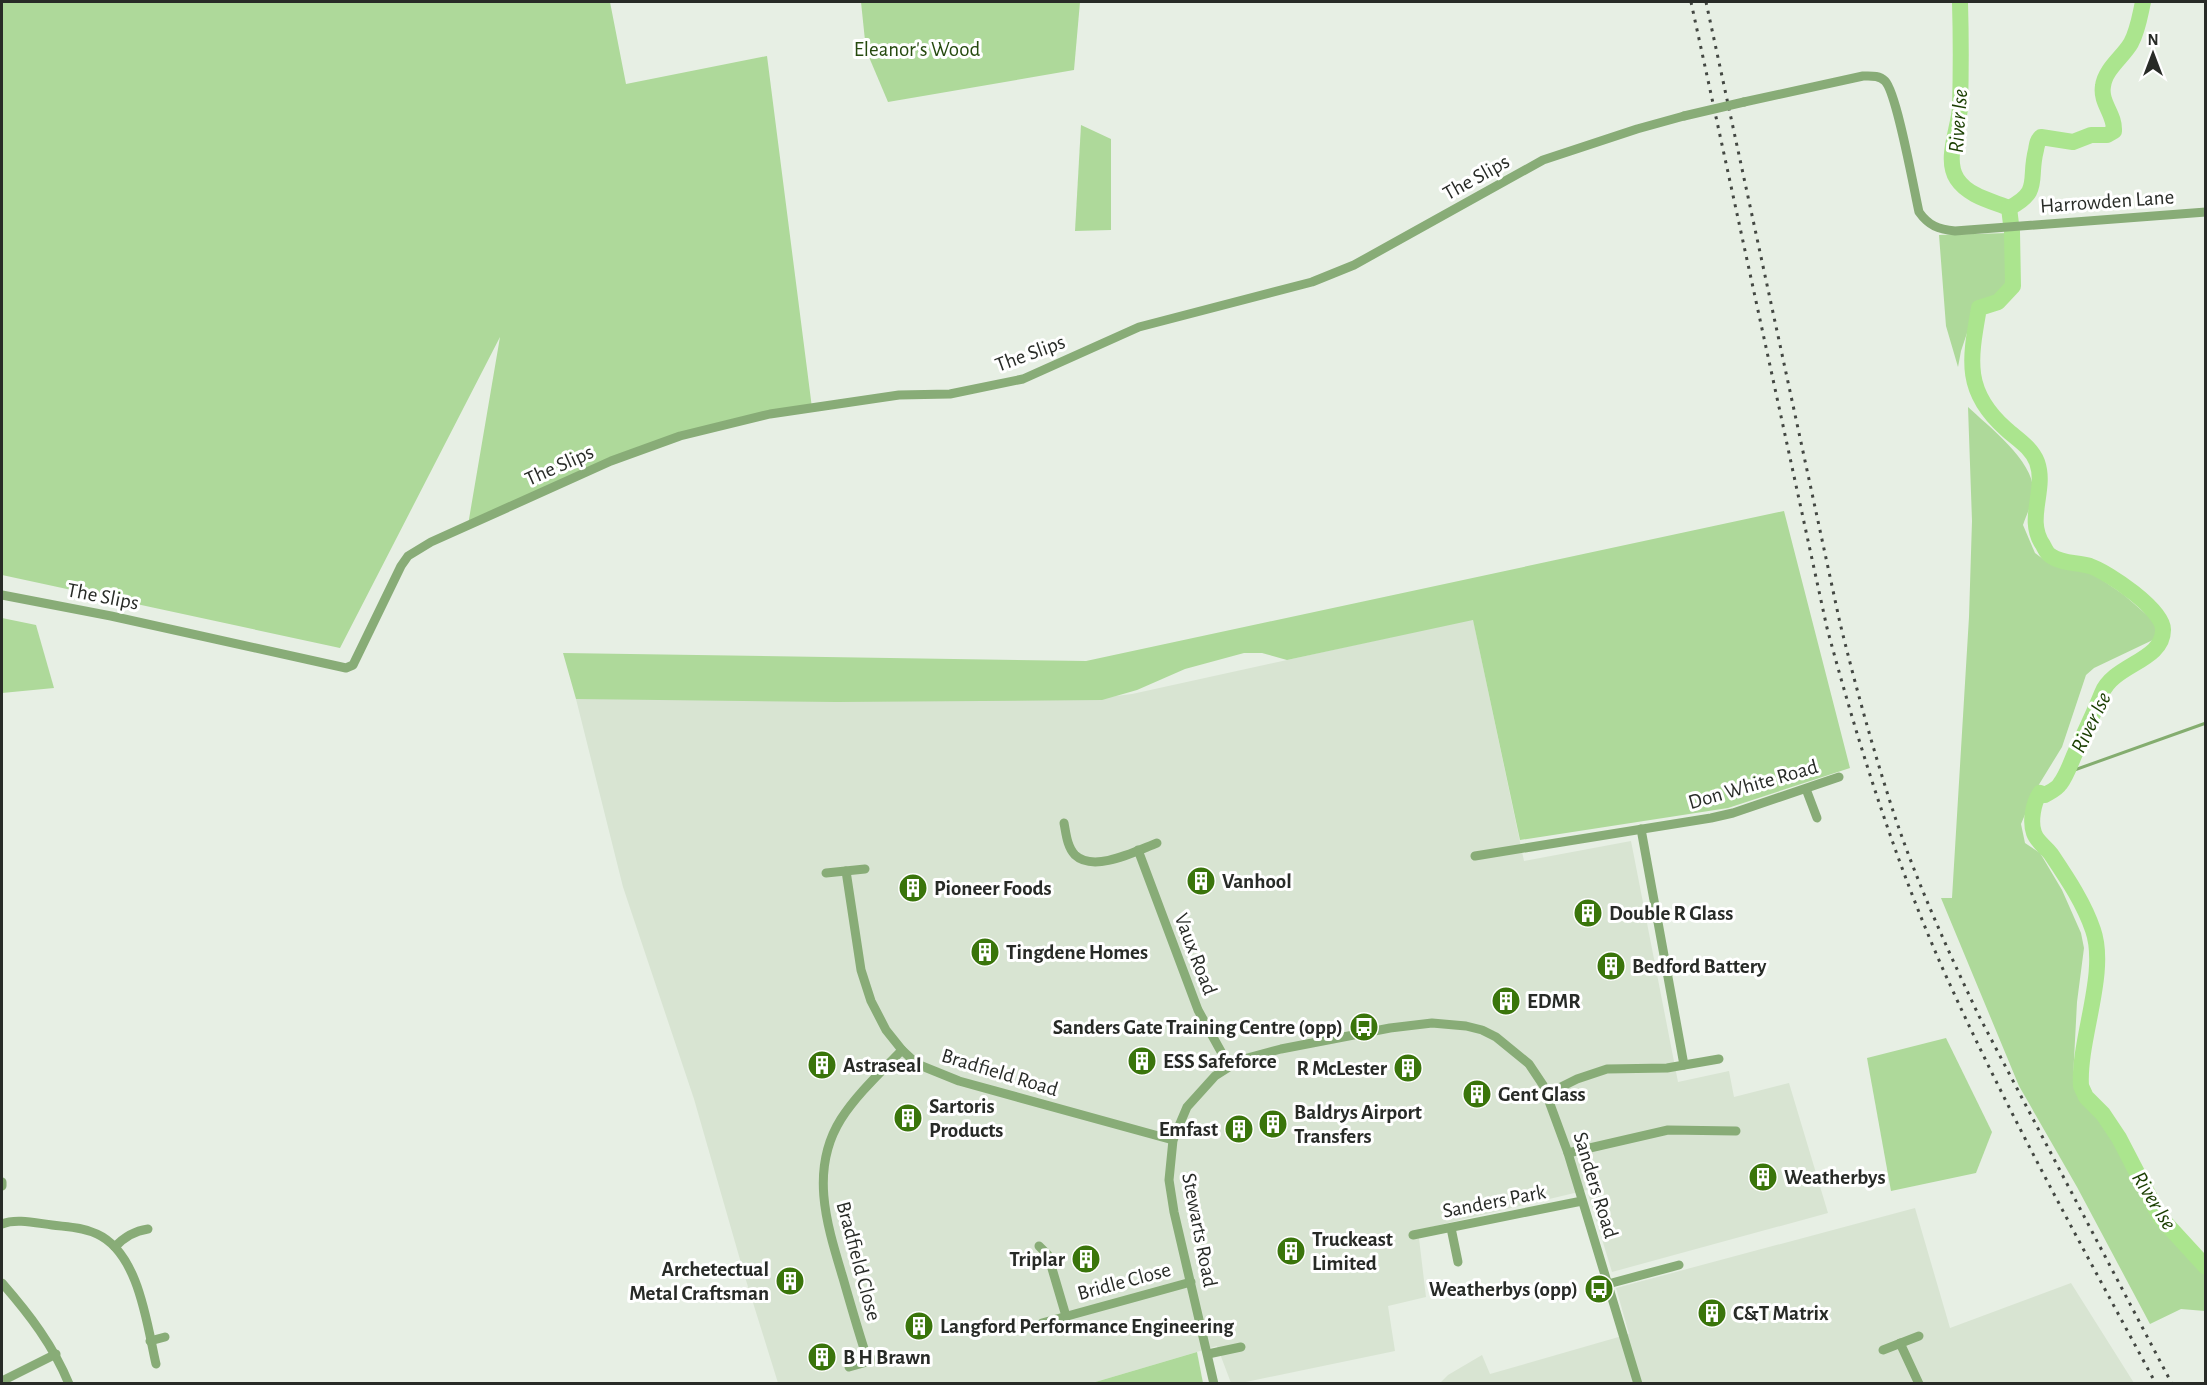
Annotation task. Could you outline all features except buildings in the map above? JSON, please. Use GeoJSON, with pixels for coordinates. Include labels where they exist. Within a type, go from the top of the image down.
{"type":"FeatureCollection","features":[{"type":"Feature","properties":{"kind":"street","name":"The Slips"},"geometry":{"type":"LineString","coordinates":[[2,595],[111,615],[346,669],[352,664],[408,556],[431,542],[611,461],[680,436],[770,414],[899,395],[950,394],[1023,379],[1139,327],[1312,282],[1354,265],[1543,160],[1684,116],[1863,76],[1875,75],[1886,81],[1894,100],[1919,212],[1926,223],[1936,228],[1954,231],[2007,227]]}},
{"type":"Feature","properties":{"kind":"street","name":"Harrowden Lane"},"geometry":{"type":"LineString","coordinates":[[2007,227],[2205,212]]}},
{"type":"Feature","properties":{"kind":"street","name":"Don White Road"},"geometry":{"type":"LineString","coordinates":[[1475,856],[1733,813],[1839,777]]}},
{"type":"Feature","properties":{"kind":"street"},"geometry":{"type":"LineString","coordinates":[[1806,789],[1817,818]]}},
{"type":"Feature","properties":{"kind":"street"},"geometry":{"type":"LineString","coordinates":[[1064,823],[1070,848],[1075,855],[1085,861],[1110,860],[1157,843]]}},
{"type":"Feature","properties":{"kind":"street"},"geometry":{"type":"LineString","coordinates":[[1641,829],[1684,1065]]}},
{"type":"Feature","properties":{"kind":"street","name":"Vaux Road"},"geometry":{"type":"LineString","coordinates":[[1138,850],[1198,1010],[1229,1066]]}},
{"type":"Feature","properties":{"kind":"street"},"geometry":{"type":"LineString","coordinates":[[826,873],[865,868]]}},
{"type":"Feature","properties":{"kind":"street","name":"Bradfield Road"},"geometry":{"type":"LineString","coordinates":[[846,871],[861,970],[873,1008],[886,1030],[916,1064],[959,1081],[1173,1140]]}},
{"type":"Feature","properties":{"kind":"street","name":"Sanders Road"},"geometry":{"type":"LineString","coordinates":[[1229,1066],[1256,1055],[1281,1049],[1414,1024],[1448,1024],[1482,1030],[1508,1046],[1529,1064],[1547,1094],[1568,1153],[1638,1383]]}},
{"type":"Feature","properties":{"kind":"street","name":"Bradfield Close"},"geometry":{"type":"LineString","coordinates":[[868,1361],[826,1218],[823,1174],[828,1150],[841,1120],[865,1089],[902,1050]]}},
{"type":"Feature","properties":{"kind":"street"},"geometry":{"type":"LineString","coordinates":[[1547,1094],[1577,1079],[1607,1068],[1666,1068],[1719,1059]]}},
{"type":"Feature","properties":{"kind":"street","name":"Stewarts Road"},"geometry":{"type":"LineString","coordinates":[[1214,1383],[1170,1189],[1169,1163],[1179,1121],[1192,1099],[1229,1066]]}},
{"type":"Feature","properties":{"kind":"street"},"geometry":{"type":"LineString","coordinates":[[1568,1153],[1668,1130],[1736,1131]]}},
{"type":"Feature","properties":{"kind":"street","name":"Sanders Park"},"geometry":{"type":"LineString","coordinates":[[1413,1235],[1582,1201]]}},
{"type":"Feature","properties":{"kind":"street"},"geometry":{"type":"LineString","coordinates":[[2,1224],[21,1222],[81,1228],[99,1235],[115,1247],[133,1275],[139,1292],[156,1364]]}},
{"type":"Feature","properties":{"kind":"street"},"geometry":{"type":"LineString","coordinates":[[1451,1228],[1458,1262]]}},
{"type":"Feature","properties":{"kind":"street"},"geometry":{"type":"LineString","coordinates":[[115,1247],[130,1234],[148,1229]]}},
{"type":"Feature","properties":{"kind":"street","name":"Bridle Close"},"geometry":{"type":"LineString","coordinates":[[1039,1246],[1045,1249],[1048,1255],[1066,1316]]}},
{"type":"Feature","properties":{"kind":"street"},"geometry":{"type":"LineString","coordinates":[[1608,1284],[1679,1265]]}},
{"type":"Feature","properties":{"kind":"street","name":"Bridle Close"},"geometry":{"type":"LineString","coordinates":[[1042,1323],[1191,1282]]}},
{"type":"Feature","properties":{"kind":"street"},"geometry":{"type":"LineString","coordinates":[[2,1283],[56,1354],[69,1383]]}},
{"type":"Feature","properties":{"kind":"street"},"geometry":{"type":"LineString","coordinates":[[1883,1350],[1919,1336]]}},
{"type":"Feature","properties":{"kind":"street"},"geometry":{"type":"LineString","coordinates":[[150,1341],[165,1337]]}},
{"type":"Feature","properties":{"kind":"street"},"geometry":{"type":"LineString","coordinates":[[1900,1343],[1919,1383]]}},
{"type":"Feature","properties":{"kind":"street"},"geometry":{"type":"LineString","coordinates":[[1208,1354],[1241,1347]]}},
{"type":"Feature","properties":{"kind":"street"},"geometry":{"type":"LineString","coordinates":[[2,1381],[56,1354]]}},
{"type":"Feature","properties":{"kind":"street"},"geometry":{"type":"LineString","coordinates":[[849,1367],[885,1357]]}},
{"type":"Feature","properties":{"kind":"shaded area"},"geometry":{"type":"Polygon","coordinates":[[[1473,619],[1524,861],[1631,841],[1678,1082],[1729,1071],[1734,1097],[1789,1083],[1828,1213],[1612,1272],[1587,1190],[1418,1230],[1426,1297],[1388,1306],[1395,1351],[1241,1383],[1231,1383],[1217,1346],[1092,1383],[778,1383],[694,1099],[623,887],[576,699],[1084,700],[1132,694],[1473,619]]]}},
{"type":"Feature","properties":{"kind":"shaded area"},"geometry":{"type":"Polygon","coordinates":[[[1915,1208],[1950,1328],[2071,1283],[2134,1383],[1439,1384],[1448,1375],[1482,1355],[1490,1374],[1629,1334],[1616,1288],[1915,1208]]]}},
{"type":"Feature","properties":{"kind":"green space"},"geometry":{"type":"Polygon","coordinates":[[[2,2],[610,2],[626,84],[767,56],[812,408],[680,436],[468,525],[500,337],[340,648],[2,575],[2,2]]]}},
{"type":"Feature","properties":{"kind":"green space","name":"Eleanor's Wood"},"geometry":{"type":"Polygon","coordinates":[[[861,2],[1080,2],[1074,70],[888,102],[866,50],[861,2]]]}},
{"type":"Feature","properties":{"kind":"green space"},"geometry":{"type":"Polygon","coordinates":[[[1081,125],[1111,139],[1111,230],[1075,231],[1081,125]]]}},
{"type":"Feature","properties":{"kind":"green space"},"geometry":{"type":"Polygon","coordinates":[[[2009,233],[2011,284],[1998,300],[1976,306],[1958,367],[1946,326],[1939,235],[2009,233]]]}},
{"type":"Feature","properties":{"kind":"green space"},"geometry":{"type":"Polygon","coordinates":[[[1968,407],[2010,446],[2027,470],[2032,482],[2033,494],[2023,525],[2035,553],[2047,562],[2092,573],[2124,595],[2156,623],[2159,631],[2157,638],[2094,668],[2086,675],[2062,747],[2035,791],[2021,824],[2025,843],[2040,853],[2062,890],[2081,933],[2084,948],[2077,1002],[2073,1079],[2085,1078],[2082,1092],[2091,1105],[2103,1114],[2119,1138],[2160,1217],[2205,1267],[2205,1311],[2181,1309],[2150,1324],[2077,1187],[2019,1086],[1941,898],[1952,898],[1969,617],[1972,521],[1968,407]]]}},
{"type":"Feature","properties":{"kind":"green space"},"geometry":{"type":"Polygon","coordinates":[[[1784,511],[1850,768],[1728,808],[1520,840],[1473,620],[1287,660],[1262,653],[1244,653],[1185,669],[1137,690],[1102,700],[837,702],[576,699],[563,653],[1086,661],[1784,511]]]}},
{"type":"Feature","properties":{"kind":"green space"},"geometry":{"type":"Polygon","coordinates":[[[2,618],[36,625],[54,688],[2,693],[2,618]]]}},
{"type":"Feature","properties":{"kind":"green space"},"geometry":{"type":"Polygon","coordinates":[[[1946,1038],[1992,1132],[1976,1173],[1891,1191],[1867,1058],[1946,1038]]]}},
{"type":"Feature","properties":{"kind":"green space"},"geometry":{"type":"Polygon","coordinates":[[[1197,1352],[1203,1383],[1092,1383],[1197,1352]]]}},
{"type":"Feature","properties":{"kind":"waterway","name":"River Ise"},"geometry":{"type":"LineString","coordinates":[[1960,2],[1960,107],[1952,153],[1953,171],[1967,190],[2009,208],[2012,232],[2013,286],[1998,302],[1979,308],[1972,359],[1976,387],[1992,415],[2027,448],[2037,462],[2040,483],[2036,525],[2047,553],[2060,560],[2090,566],[2109,576],[2134,593],[2155,612],[2163,630],[2161,640],[2155,649],[2108,683],[2065,777],[2053,790],[2045,795],[2040,793],[2033,813],[2032,824],[2035,836],[2051,854],[2080,900],[2093,930],[2097,947],[2095,986],[2081,1068],[2081,1086],[2086,1097],[2103,1114],[2119,1138],[2160,1217],[2206,1267]]}},
{"type":"Feature","properties":{"kind":"waterway","name":"River Ise"},"geometry":{"type":"LineString","coordinates":[[2009,208],[2019,202],[2030,190],[2037,144],[2041,137],[2073,142],[2091,135],[2107,135],[2114,131],[2104,98],[2104,80],[2128,48],[2143,2]]}},
{"type":"Feature","properties":{"kind":"waterway"},"geometry":{"type":"LineString","coordinates":[[2066,773],[2206,723]]}},
{"type":"Feature","properties":{"kind":"railway"},"geometry":{"type":"LineString","coordinates":[[1691,2],[1827,628],[1878,800],[1908,884],[1942,967],[1992,1073],[2156,1384]]}},
{"type":"Feature","properties":{"kind":"railway"},"geometry":{"type":"LineString","coordinates":[[1706,2],[1840,623],[1895,817],[1934,918],[1979,1016],[2172,1384]]}},
{"type":"Feature","properties":{"kind":"place","name":"Vanhool"},"geometry":{"type":"Point","coordinates":[1201,881]}},
{"type":"Feature","properties":{"kind":"place","name":"Pioneer Foods"},"geometry":{"type":"Point","coordinates":[913,888]}},
{"type":"Feature","properties":{"kind":"place","name":"Double R Glass"},"geometry":{"type":"Point","coordinates":[1588,913]}},
{"type":"Feature","properties":{"kind":"place","name":"Tingdene Homes"},"geometry":{"type":"Point","coordinates":[985,952]}},
{"type":"Feature","properties":{"kind":"place","name":"Bedford Battery"},"geometry":{"type":"Point","coordinates":[1611,966]}},
{"type":"Feature","properties":{"kind":"place","name":"EDMR"},"geometry":{"type":"Point","coordinates":[1506,1001]}},
{"type":"Feature","properties":{"kind":"place","name":"Sanders Gate Training Centre (opp)"},"geometry":{"type":"Point","coordinates":[1364,1027]}},
{"type":"Feature","properties":{"kind":"place","name":"ESS Safeforce"},"geometry":{"type":"Point","coordinates":[1142,1061]}},
{"type":"Feature","properties":{"kind":"place","name":"Astraseal"},"geometry":{"type":"Point","coordinates":[822,1065]}},
{"type":"Feature","properties":{"kind":"place","name":"R McLester"},"geometry":{"type":"Point","coordinates":[1408,1068]}},
{"type":"Feature","properties":{"kind":"place","name":"Gent Glass"},"geometry":{"type":"Point","coordinates":[1477,1094]}},
{"type":"Feature","properties":{"kind":"place","name":"Sartoris Products"},"geometry":{"type":"Point","coordinates":[908,1118]}},
{"type":"Feature","properties":{"kind":"place","name":"Baldrys Airport Transfers"},"geometry":{"type":"Point","coordinates":[1273,1124]}},
{"type":"Feature","properties":{"kind":"place","name":"Emfast"},"geometry":{"type":"Point","coordinates":[1239,1129]}},
{"type":"Feature","properties":{"kind":"place","name":"Weatherbys"},"geometry":{"type":"Point","coordinates":[1763,1177]}},
{"type":"Feature","properties":{"kind":"place","name":"Truckeast Limited"},"geometry":{"type":"Point","coordinates":[1291,1251]}},
{"type":"Feature","properties":{"kind":"place","name":"Triplar"},"geometry":{"type":"Point","coordinates":[1086,1259]}},
{"type":"Feature","properties":{"kind":"place","name":"Archetectual Metal Craftsman"},"geometry":{"type":"Point","coordinates":[790,1281]}},
{"type":"Feature","properties":{"kind":"place","name":"Weatherbys (opp)"},"geometry":{"type":"Point","coordinates":[1599,1289]}},
{"type":"Feature","properties":{"kind":"place","name":"C&T Matrix"},"geometry":{"type":"Point","coordinates":[1712,1313]}},
{"type":"Feature","properties":{"kind":"place","name":"Langford Performance Engineering"},"geometry":{"type":"Point","coordinates":[919,1326]}},
{"type":"Feature","properties":{"kind":"place","name":"B H Brawn"},"geometry":{"type":"Point","coordinates":[822,1357]}}]}
